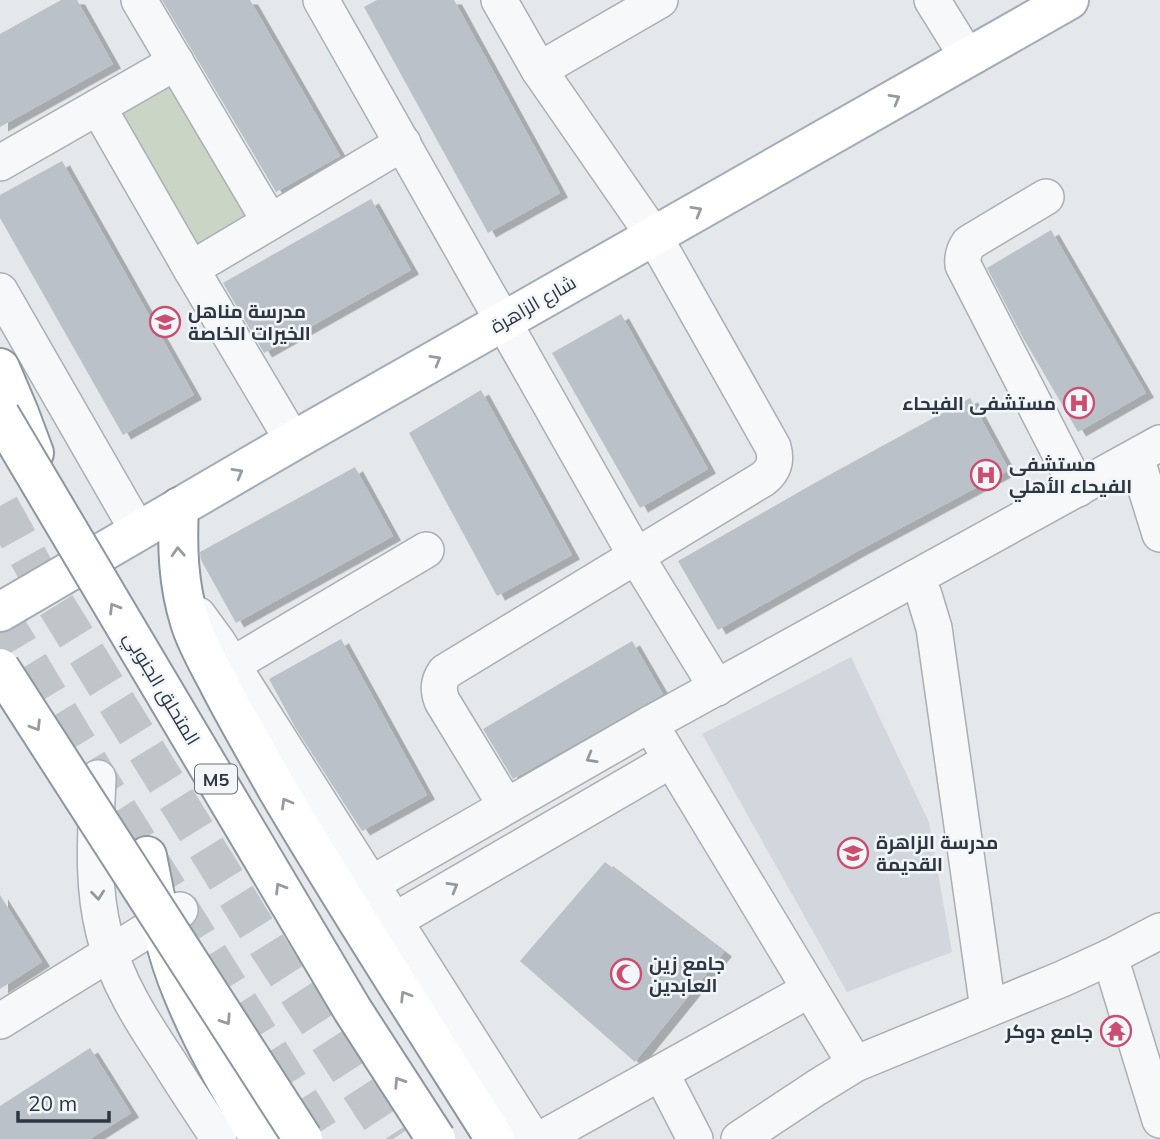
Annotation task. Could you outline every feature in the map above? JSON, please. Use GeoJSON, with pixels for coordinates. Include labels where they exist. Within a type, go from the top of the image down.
{"type":"FeatureCollection","features":[{"type":"Feature","properties":{"kind":"main road","name":"شارع الزاهرة"},"geometry":{"type":"LineString","coordinates":[[0,612],[293,441],[1069,0]]}},
{"type":"Feature","properties":{"kind":"main road"},"geometry":{"type":"LineString","coordinates":[[0,368],[51,501]]}},
{"type":"Feature","properties":{"kind":"main road","name":"المتحلق الجنوبي"},"geometry":{"type":"LineString","coordinates":[[0,415],[352,1009],[436,1139]]}},
{"type":"Feature","properties":{"kind":"main road"},"geometry":{"type":"LineString","coordinates":[[179,507],[179,569],[190,624],[199,647],[296,821],[495,1139]]}},
{"type":"Feature","properties":{"kind":"main road"},"geometry":{"type":"LineString","coordinates":[[0,668],[303,1139]]}},
{"type":"Feature","properties":{"kind":"main road"},"geometry":{"type":"LineString","coordinates":[[147,856],[170,916],[181,990],[207,1047],[260,1139]]}},
{"type":"Feature","properties":{"kind":"street"},"geometry":{"type":"LineString","coordinates":[[139,0],[270,222]]}},
{"type":"Feature","properties":{"kind":"street"},"geometry":{"type":"LineString","coordinates":[[321,0],[636,556],[717,688]]}},
{"type":"Feature","properties":{"kind":"street"},"geometry":{"type":"LineString","coordinates":[[499,0],[539,70],[654,236],[773,447],[775,456],[770,473],[763,479],[451,667],[441,678],[439,693],[442,701],[506,806]]}},
{"type":"Feature","properties":{"kind":"street"},"geometry":{"type":"LineString","coordinates":[[539,70],[660,0]]}},
{"type":"Feature","properties":{"kind":"street"},"geometry":{"type":"LineString","coordinates":[[932,0],[968,58]]}},
{"type":"Feature","properties":{"kind":"street"},"geometry":{"type":"LineString","coordinates":[[0,163],[176,62]]}},
{"type":"Feature","properties":{"kind":"street"},"geometry":{"type":"LineString","coordinates":[[98,107],[293,441]]}},
{"type":"Feature","properties":{"kind":"street"},"geometry":{"type":"LineString","coordinates":[[191,269],[403,143]]}},
{"type":"Feature","properties":{"kind":"street"},"geometry":{"type":"LineString","coordinates":[[1046,197],[969,243],[962,257],[963,265],[1078,489]]}},
{"type":"Feature","properties":{"kind":"street"},"geometry":{"type":"LineString","coordinates":[[0,291],[138,531]]}},
{"type":"Feature","properties":{"kind":"street"},"geometry":{"type":"LineString","coordinates":[[371,884],[650,724],[1148,450],[1160,534]]}},
{"type":"Feature","properties":{"kind":"street"},"geometry":{"type":"LineString","coordinates":[[232,665],[426,550]]}},
{"type":"Feature","properties":{"kind":"street"},"geometry":{"type":"LineString","coordinates":[[915,579],[924,595],[934,628],[988,1009]]}},
{"type":"Feature","properties":{"kind":"street"},"geometry":{"type":"LineString","coordinates":[[184,600],[206,624],[533,1139]]}},
{"type":"Feature","properties":{"kind":"street"},"geometry":{"type":"LineString","coordinates":[[650,724],[855,1064]]}},
{"type":"Feature","properties":{"kind":"street"},"geometry":{"type":"LineString","coordinates":[[394,921],[671,760]]}},
{"type":"Feature","properties":{"kind":"street"},"geometry":{"type":"LineString","coordinates":[[98,778],[96,887],[110,954],[147,1029],[219,1139]]}},
{"type":"Feature","properties":{"kind":"street"},"geometry":{"type":"LineString","coordinates":[[0,1021],[170,916]]}},
{"type":"Feature","properties":{"kind":"street"},"geometry":{"type":"LineString","coordinates":[[739,1139],[781,1127],[816,1087],[855,1064],[1110,957],[1160,932]]}},
{"type":"Feature","properties":{"kind":"street"},"geometry":{"type":"LineString","coordinates":[[1110,957],[1160,1120]]}},
{"type":"Feature","properties":{"kind":"street"},"geometry":{"type":"LineString","coordinates":[[541,1139],[809,990]]}},
{"type":"Feature","properties":{"kind":"street"},"geometry":{"type":"LineString","coordinates":[[661,1073],[695,1139]]}},
{"type":"Feature","properties":{"kind":"shaded area"},"geometry":{"type":"Polygon","coordinates":[[[851,657],[929,822],[952,952],[847,992],[702,734],[851,657]]]}},
{"type":"Feature","properties":{"kind":"green space"},"geometry":{"type":"Polygon","coordinates":[[[177,81],[257,217],[196,253],[117,117],[177,81]]]}},
{"type":"Feature","properties":{"kind":"building"},"geometry":{"type":"Polygon","coordinates":[[[61,0],[77,0],[113,64],[0,127],[0,34],[61,0]]]}},
{"type":"Feature","properties":{"kind":"building"},"geometry":{"type":"Polygon","coordinates":[[[162,0],[250,0],[340,156],[276,192],[162,0]]]}},
{"type":"Feature","properties":{"kind":"building"},"geometry":{"type":"Polygon","coordinates":[[[377,0],[454,0],[560,193],[488,233],[364,7],[377,0]]]}},
{"type":"Feature","properties":{"kind":"building"},"geometry":{"type":"Polygon","coordinates":[[[62,161],[194,395],[123,435],[0,218],[0,195],[62,161]]]}},
{"type":"Feature","properties":{"kind":"building"},"geometry":{"type":"Polygon","coordinates":[[[371,199],[411,270],[264,353],[223,283],[371,199]]]}},
{"type":"Feature","properties":{"kind":"building"},"geometry":{"type":"Polygon","coordinates":[[[1051,230],[1146,393],[1078,432],[1022,336],[987,268],[1051,230]]]}},
{"type":"Feature","properties":{"kind":"building"},"geometry":{"type":"Polygon","coordinates":[[[621,314],[708,469],[640,508],[552,353],[621,314]]]}},
{"type":"Feature","properties":{"kind":"building"},"geometry":{"type":"Polygon","coordinates":[[[481,390],[572,555],[497,596],[409,433],[481,390]]]}},
{"type":"Feature","properties":{"kind":"building"},"geometry":{"type":"Polygon","coordinates":[[[970,398],[1009,470],[718,630],[678,561],[970,398]]]}},
{"type":"Feature","properties":{"kind":"building"},"geometry":{"type":"Polygon","coordinates":[[[355,467],[393,536],[236,623],[201,560],[200,552],[355,467]]]}},
{"type":"Feature","properties":{"kind":"building"},"geometry":{"type":"Polygon","coordinates":[[[341,639],[427,795],[362,831],[295,727],[269,679],[341,639]]]}},
{"type":"Feature","properties":{"kind":"building"},"geometry":{"type":"Polygon","coordinates":[[[632,641],[663,694],[513,779],[483,729],[632,641]]]}},
{"type":"Feature","properties":{"kind":"building","name":"جامع زين العابدين"},"geometry":{"type":"Polygon","coordinates":[[[605,862],[724,952],[635,1062],[520,961],[605,862]]]}},
{"type":"Feature","properties":{"kind":"building"},"geometry":{"type":"Polygon","coordinates":[[[0,895],[42,962],[0,989],[0,895]]]}},
{"type":"Feature","properties":{"kind":"building"},"geometry":{"type":"Polygon","coordinates":[[[90,1048],[131,1113],[90,1139],[0,1139],[0,1106],[90,1048]]]}},
{"type":"Feature","properties":{"kind":"tunnel"},"geometry":{"type":"LineString","coordinates":[[0,506],[45,587],[268,947],[393,1139]]}},
{"type":"Feature","properties":{"kind":"tunnel"},"geometry":{"type":"LineString","coordinates":[[0,615],[98,778],[324,1139]]}},
{"type":"Feature","properties":{"kind":"place","name":"مدرسة مناهل الخيرات الخاصة"},"geometry":{"type":"Point","coordinates":[165,322]}},
{"type":"Feature","properties":{"kind":"place","name":"مستشفى الفيحاء"},"geometry":{"type":"Point","coordinates":[1079,403]}},
{"type":"Feature","properties":{"kind":"place","name":"مستشفى الفيحاء الأهلي"},"geometry":{"type":"Point","coordinates":[986,475]}},
{"type":"Feature","properties":{"kind":"place","name":"مدرسة الزاهرة القديمة"},"geometry":{"type":"Point","coordinates":[853,853]}},
{"type":"Feature","properties":{"kind":"place","name":"جامع زين العابدين"},"geometry":{"type":"Point","coordinates":[626,974]}},
{"type":"Feature","properties":{"kind":"place","name":"جامع دوكر"},"geometry":{"type":"Point","coordinates":[1116,1031]}}]}
